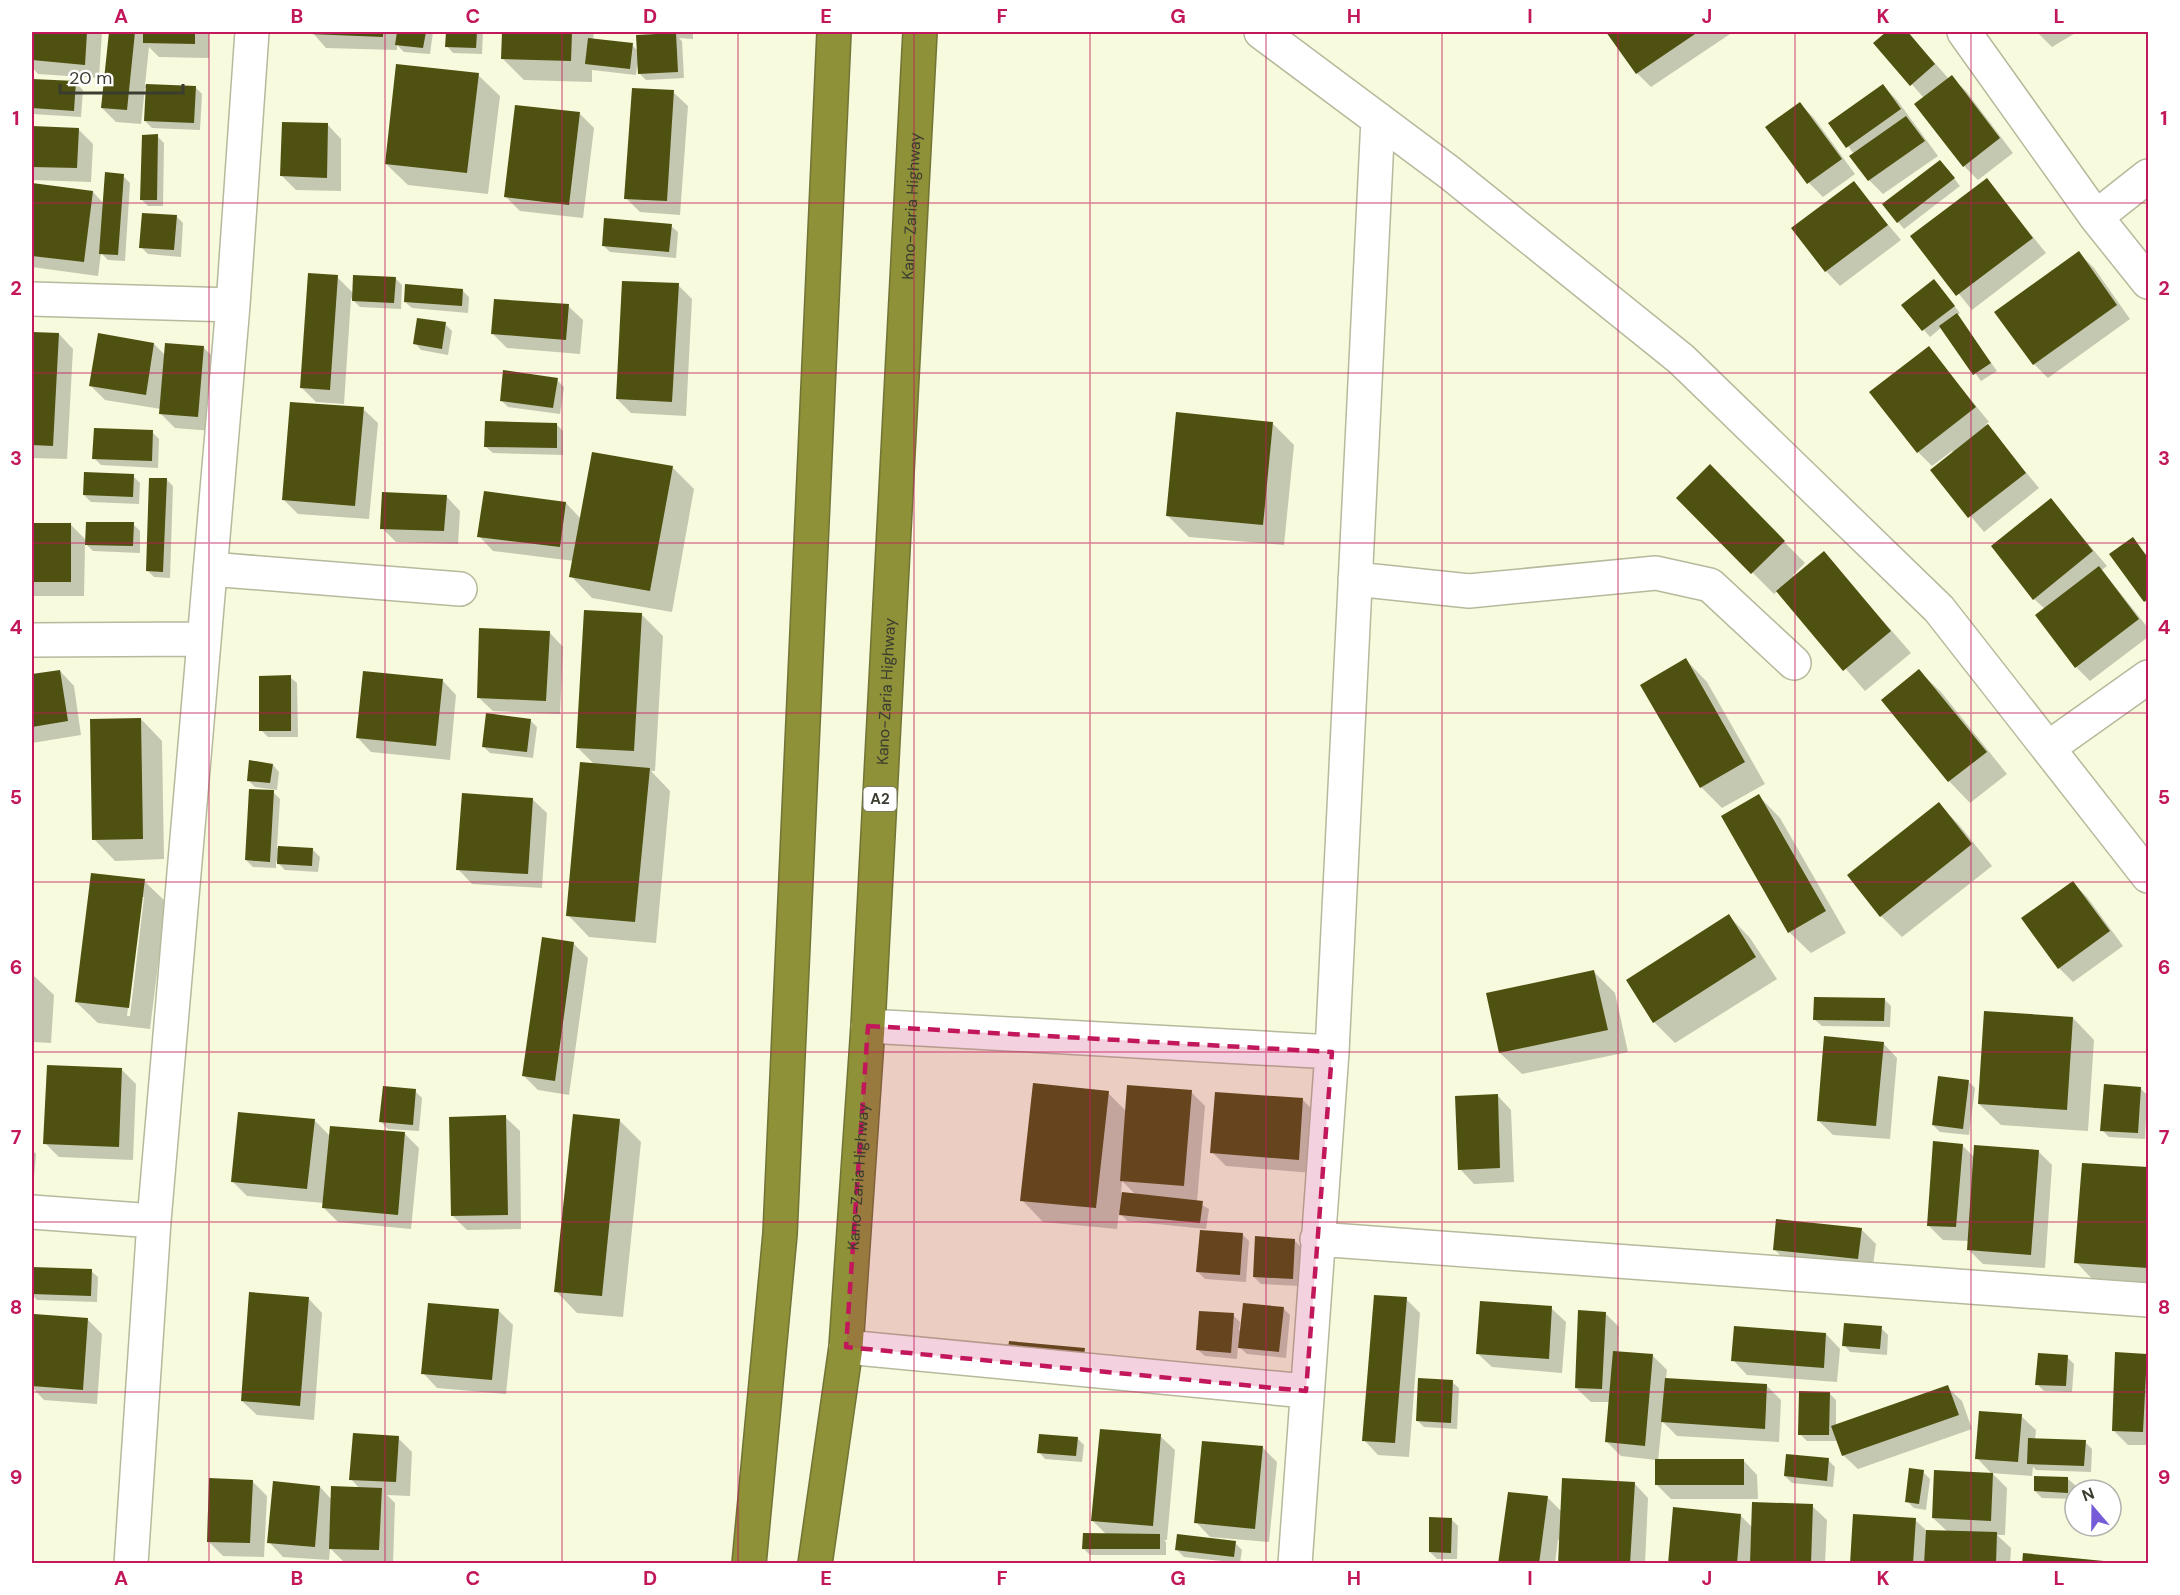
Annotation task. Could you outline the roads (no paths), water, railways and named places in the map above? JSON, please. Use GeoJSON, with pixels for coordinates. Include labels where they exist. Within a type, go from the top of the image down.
{"type":"FeatureCollection","features":[{"type":"Feature","properties":{"kind":"highway"},"geometry":{"type":"LineString","coordinates":[[749,1563],[780,1234],[834,32]]}},
{"type":"Feature","properties":{"kind":"highway","name":"Kano-Zaria Highway"},"geometry":{"type":"LineString","coordinates":[[814,1563],[846,1347],[868,1026],[920,32]]}},
{"type":"Feature","properties":{"kind":"street"},"geometry":{"type":"LineString","coordinates":[[131,1563],[154,1221],[233,305],[252,32]]}},
{"type":"Feature","properties":{"kind":"street"},"geometry":{"type":"LineString","coordinates":[[1261,32],[1459,180],[1681,359],[1939,609],[2148,876]]}},
{"type":"Feature","properties":{"kind":"street"},"geometry":{"type":"LineString","coordinates":[[1964,32],[2096,217],[2148,282]]}},
{"type":"Feature","properties":{"kind":"street"},"geometry":{"type":"LineString","coordinates":[[1295,1563],[1332,1052],[1378,119]]}},
{"type":"Feature","properties":{"kind":"street"},"geometry":{"type":"LineString","coordinates":[[2096,217],[2148,176]]}},
{"type":"Feature","properties":{"kind":"street"},"geometry":{"type":"LineString","coordinates":[[32,298],[233,305]]}},
{"type":"Feature","properties":{"kind":"street"},"geometry":{"type":"LineString","coordinates":[[210,569],[460,589]]}},
{"type":"Feature","properties":{"kind":"street"},"geometry":{"type":"LineString","coordinates":[[1355,579],[1469,591],[1656,573],[1710,585],[1794,663]]}},
{"type":"Feature","properties":{"kind":"street"},"geometry":{"type":"LineString","coordinates":[[32,640],[204,639]]}},
{"type":"Feature","properties":{"kind":"street"},"geometry":{"type":"LineString","coordinates":[[2048,748],[2148,677]]}},
{"type":"Feature","properties":{"kind":"street"},"geometry":{"type":"LineString","coordinates":[[868,1026],[1332,1052]]}},
{"type":"Feature","properties":{"kind":"street"},"geometry":{"type":"LineString","coordinates":[[32,1212],[154,1221]]}},
{"type":"Feature","properties":{"kind":"street"},"geometry":{"type":"LineString","coordinates":[[1317,1239],[2148,1300]]}},
{"type":"Feature","properties":{"kind":"street"},"geometry":{"type":"LineString","coordinates":[[846,1347],[1306,1391]]}}]}
